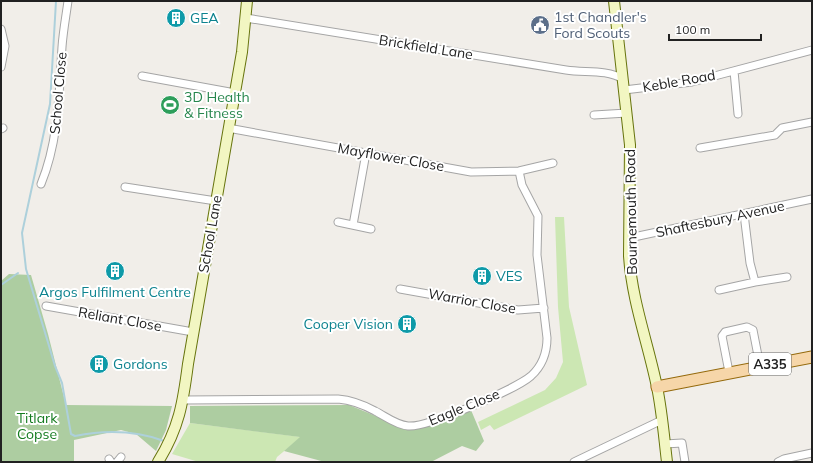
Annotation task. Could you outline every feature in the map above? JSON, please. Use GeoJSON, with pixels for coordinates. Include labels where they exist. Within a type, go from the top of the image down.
{"type":"FeatureCollection","features":[{"type":"Feature","properties":{"kind":"main road","name":"A335"},"geometry":{"type":"LineString","coordinates":[[657,387],[812,357]]}},
{"type":"Feature","properties":{"kind":"street","name":"School Close"},"geometry":{"type":"LineString","coordinates":[[41,184],[50,159],[55,134],[62,41],[68,1]]}},
{"type":"Feature","properties":{"kind":"street","name":"School Lane"},"geometry":{"type":"LineString","coordinates":[[158,462],[168,446],[184,400],[193,332],[235,93],[246,18],[247,1]]}},
{"type":"Feature","properties":{"kind":"street","name":"Bournemouth Road"},"geometry":{"type":"LineString","coordinates":[[614,1],[630,145],[629,238],[632,284],[657,387],[667,462]]}},
{"type":"Feature","properties":{"kind":"street","name":"Brickfield Lane"},"geometry":{"type":"LineString","coordinates":[[246,18],[585,73],[607,72],[623,79]]}},
{"type":"Feature","properties":{"kind":"street"},"geometry":{"type":"LineString","coordinates":[[1,28],[5,46],[1,67]]}},
{"type":"Feature","properties":{"kind":"street","name":"Keble Road"},"geometry":{"type":"LineString","coordinates":[[624,90],[692,82],[812,50]]}},
{"type":"Feature","properties":{"kind":"street"},"geometry":{"type":"LineString","coordinates":[[607,72],[620,62]]}},
{"type":"Feature","properties":{"kind":"street","name":"Keble Road"},"geometry":{"type":"LineString","coordinates":[[734,71],[738,114]]}},
{"type":"Feature","properties":{"kind":"street"},"geometry":{"type":"LineString","coordinates":[[142,76],[235,93]]}},
{"type":"Feature","properties":{"kind":"street"},"geometry":{"type":"LineString","coordinates":[[594,115],[627,113]]}},
{"type":"Feature","properties":{"kind":"street"},"geometry":{"type":"LineString","coordinates":[[700,148],[775,134],[782,128],[812,122]]}},
{"type":"Feature","properties":{"kind":"street","name":"Mayflower Close"},"geometry":{"type":"LineString","coordinates":[[228,128],[471,172],[519,171],[553,162]]}},
{"type":"Feature","properties":{"kind":"street"},"geometry":{"type":"LineString","coordinates":[[353,225],[366,153]]}},
{"type":"Feature","properties":{"kind":"street","name":"Eagle Close"},"geometry":{"type":"LineString","coordinates":[[184,400],[336,398],[354,402],[405,426],[427,423],[495,395],[531,376],[541,363],[546,350],[544,308],[537,255],[538,216],[522,185],[519,171]]}},
{"type":"Feature","properties":{"kind":"street"},"geometry":{"type":"LineString","coordinates":[[125,187],[216,201]]}},
{"type":"Feature","properties":{"kind":"street","name":"Shaftesbury Avenue"},"geometry":{"type":"LineString","coordinates":[[629,238],[812,199]]}},
{"type":"Feature","properties":{"kind":"street"},"geometry":{"type":"LineString","coordinates":[[744,214],[750,263],[755,282]]}},
{"type":"Feature","properties":{"kind":"street"},"geometry":{"type":"LineString","coordinates":[[338,222],[371,229]]}},
{"type":"Feature","properties":{"kind":"street"},"geometry":{"type":"LineString","coordinates":[[719,290],[787,277]]}},
{"type":"Feature","properties":{"kind":"street","name":"Warrior Close"},"geometry":{"type":"LineString","coordinates":[[400,289],[518,310],[544,308]]}},
{"type":"Feature","properties":{"kind":"street","name":"Reliant Close"},"geometry":{"type":"LineString","coordinates":[[46,306],[193,332]]}},
{"type":"Feature","properties":{"kind":"street"},"geometry":{"type":"LineString","coordinates":[[729,372],[722,336],[725,332],[747,327],[752,330],[760,366]]}},
{"type":"Feature","properties":{"kind":"street"},"geometry":{"type":"LineString","coordinates":[[574,462],[662,420]]}},
{"type":"Feature","properties":{"kind":"street"},"geometry":{"type":"LineString","coordinates":[[665,444],[682,443],[685,462]]}},
{"type":"Feature","properties":{"kind":"street"},"geometry":{"type":"LineString","coordinates":[[778,462],[784,459],[812,453]]}},
{"type":"Feature","properties":{"kind":"green space"},"geometry":{"type":"Polygon","coordinates":[[[555,217],[564,217],[569,307],[587,385],[494,430],[490,425],[481,430],[478,422],[545,390],[556,378],[563,362],[558,307],[555,217]]]}},
{"type":"Feature","properties":{"kind":"green space","name":"Titlark Copse"},"geometry":{"type":"Polygon","coordinates":[[[9,274],[31,275],[66,405],[172,406],[166,430],[156,451],[136,434],[121,430],[74,440],[74,462],[1,462],[1,281],[9,274]]]}},
{"type":"Feature","properties":{"kind":"green space"},"geometry":{"type":"Polygon","coordinates":[[[349,405],[405,428],[471,410],[484,441],[476,451],[462,446],[431,462],[325,462],[284,451],[300,437],[190,423],[190,406],[349,405]]]}},
{"type":"Feature","properties":{"kind":"green space"},"geometry":{"type":"Polygon","coordinates":[[[190,423],[301,437],[277,457],[275,462],[199,462],[172,454],[190,423]]]}},
{"type":"Feature","properties":{"kind":"waterway"},"geometry":{"type":"LineString","coordinates":[[56,1],[50,104],[22,233],[26,269],[55,366],[62,383],[71,434],[75,436],[120,432],[153,437],[164,441]]}},
{"type":"Feature","properties":{"kind":"waterway"},"geometry":{"type":"LineString","coordinates":[[1,285],[18,273]]}},
{"type":"Feature","properties":{"kind":"place","name":"GEA"},"geometry":{"type":"Point","coordinates":[176,18]}},
{"type":"Feature","properties":{"kind":"place","name":"1st Chandler's Ford Scouts"},"geometry":{"type":"Point","coordinates":[540,25]}},
{"type":"Feature","properties":{"kind":"place","name":"3D Health & Fitness"},"geometry":{"type":"Point","coordinates":[170,105]}},
{"type":"Feature","properties":{"kind":"place","name":"Argos Fulfilment Centre"},"geometry":{"type":"Point","coordinates":[115,271]}},
{"type":"Feature","properties":{"kind":"place","name":"VES"},"geometry":{"type":"Point","coordinates":[482,276]}},
{"type":"Feature","properties":{"kind":"place","name":"Cooper Vision"},"geometry":{"type":"Point","coordinates":[407,324]}},
{"type":"Feature","properties":{"kind":"place","name":"Gordons"},"geometry":{"type":"Point","coordinates":[99,364]}}]}
